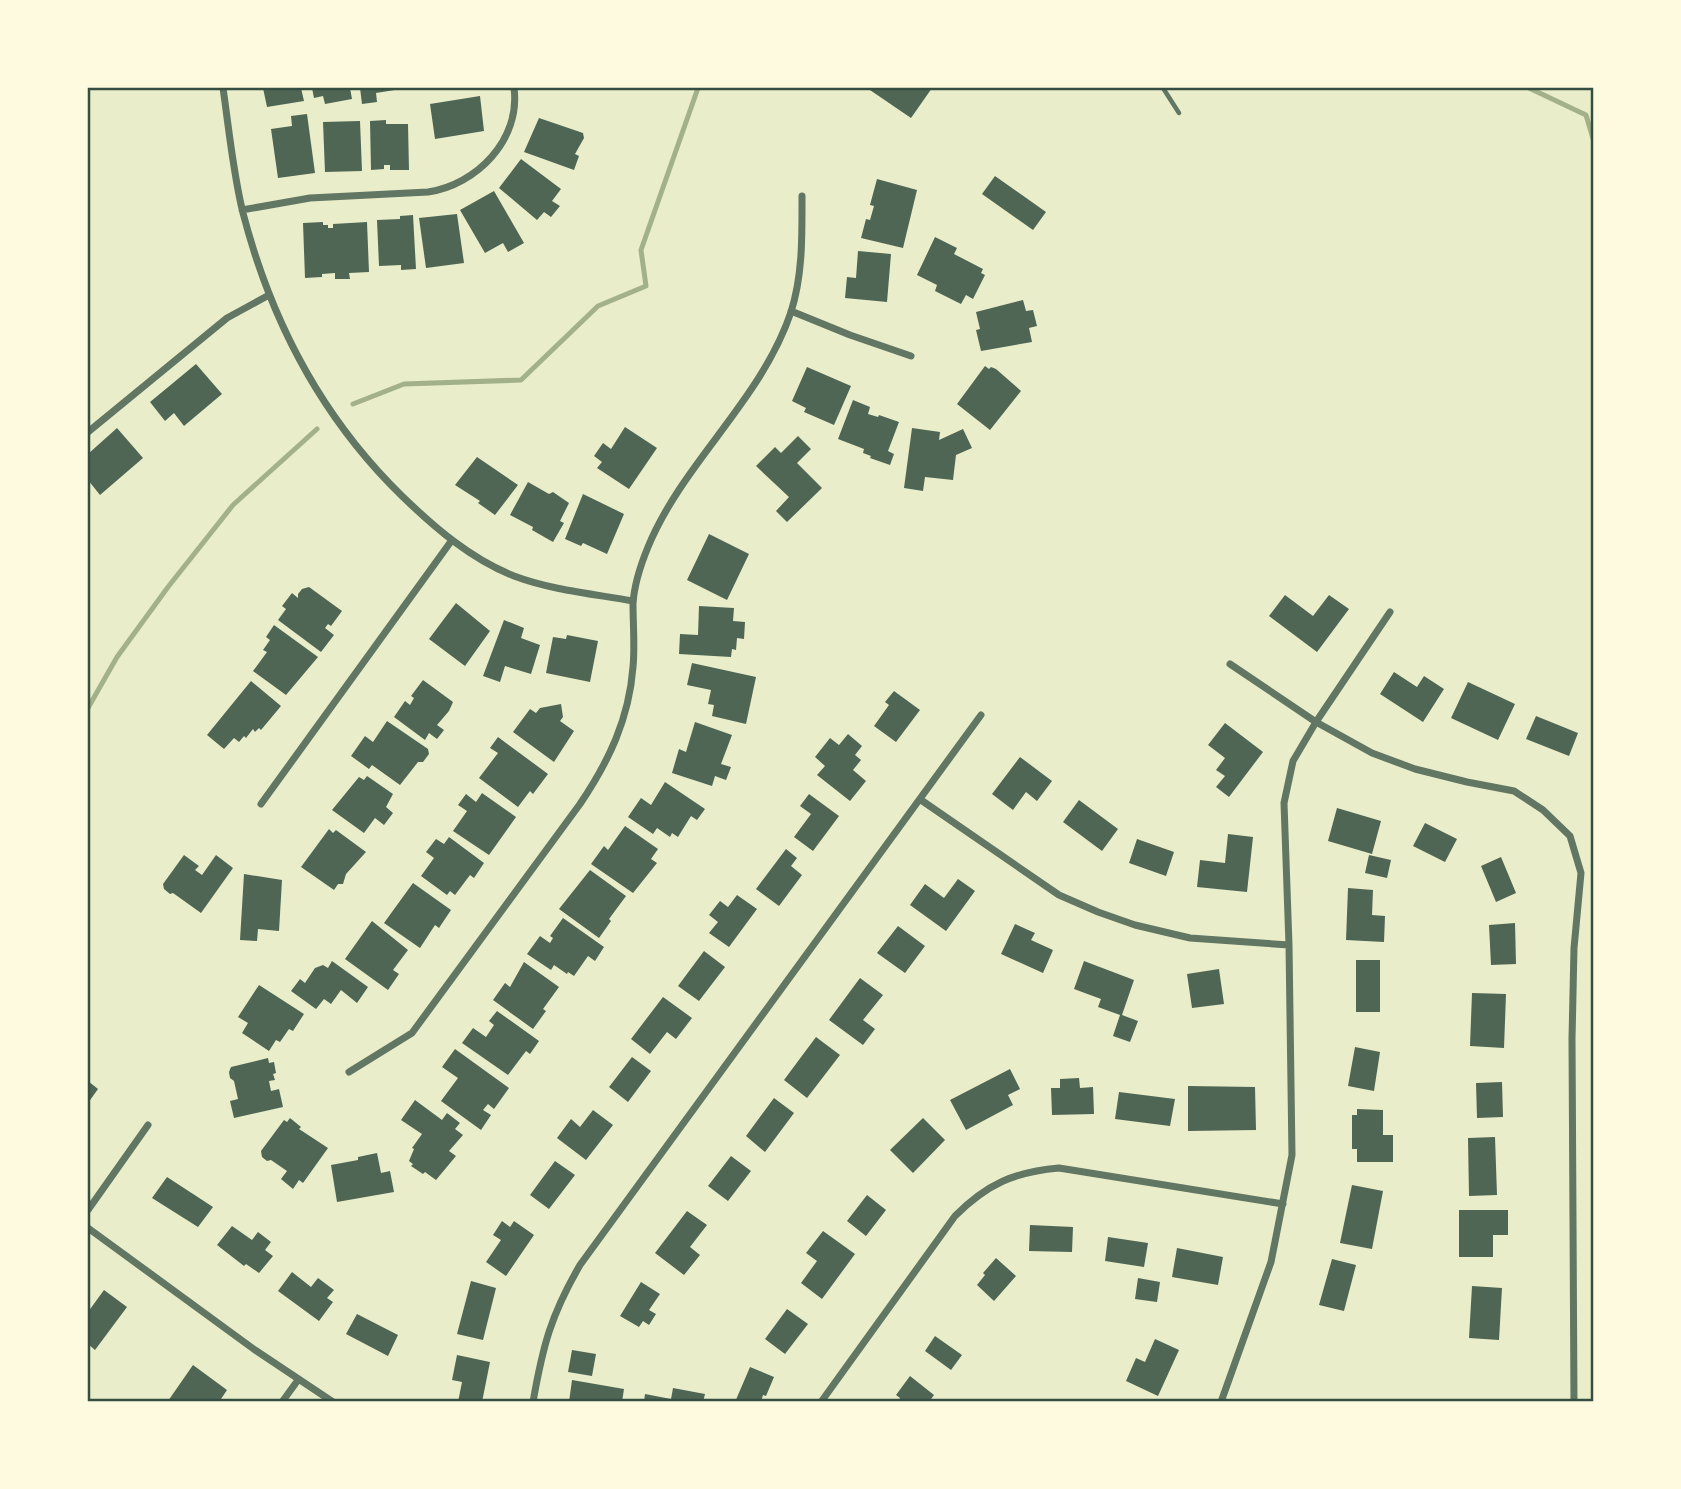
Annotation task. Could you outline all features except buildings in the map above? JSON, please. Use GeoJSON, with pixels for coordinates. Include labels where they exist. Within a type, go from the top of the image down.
{"type":"FeatureCollection","features":[{"type":"Feature","properties":{"kind":"street"},"geometry":{"type":"LineString","coordinates":[[223,88],[242,210],[269,295],[287,339],[342,428],[396,490],[452,540],[483,560],[513,575],[544,585],[633,601]]}},
{"type":"Feature","properties":{"kind":"street"},"geometry":{"type":"LineString","coordinates":[[242,210],[310,198],[428,192],[452,186],[475,174],[497,151],[512,119],[514,88]]}},
{"type":"Feature","properties":{"kind":"street"},"geometry":{"type":"LineString","coordinates":[[349,1072],[412,1033],[600,774],[613,750],[629,697],[635,647],[633,601],[641,569],[659,526],[699,462],[746,398],[780,338],[791,311],[802,254],[802,196]]}},
{"type":"Feature","properties":{"kind":"street"},"geometry":{"type":"LineString","coordinates":[[88,432],[227,318],[269,295]]}},
{"type":"Feature","properties":{"kind":"street"},"geometry":{"type":"LineString","coordinates":[[791,311],[911,356]]}},
{"type":"Feature","properties":{"kind":"street"},"geometry":{"type":"LineString","coordinates":[[261,804],[452,540]]}},
{"type":"Feature","properties":{"kind":"street"},"geometry":{"type":"LineString","coordinates":[[1221,1402],[1271,1262],[1292,1155],[1284,803],[1293,761],[1390,612]]}},
{"type":"Feature","properties":{"kind":"street"},"geometry":{"type":"LineString","coordinates":[[1230,664],[1316,722],[1372,753],[1415,769],[1514,790],[1543,810],[1570,836],[1581,873],[1574,948],[1572,1039],[1574,1402]]}},
{"type":"Feature","properties":{"kind":"street"},"geometry":{"type":"LineString","coordinates":[[533,1402],[544,1342],[554,1312],[580,1265],[981,715]]}},
{"type":"Feature","properties":{"kind":"street"},"geometry":{"type":"LineString","coordinates":[[920,800],[1059,895],[1098,912],[1135,925],[1190,938],[1289,945]]}},
{"type":"Feature","properties":{"kind":"street"},"geometry":{"type":"LineString","coordinates":[[88,1210],[148,1125]]}},
{"type":"Feature","properties":{"kind":"street"},"geometry":{"type":"LineString","coordinates":[[821,1402],[955,1216],[971,1200],[1008,1178],[1032,1171],[1059,1168],[1283,1204]]}},
{"type":"Feature","properties":{"kind":"street"},"geometry":{"type":"LineString","coordinates":[[88,1228],[298,1380],[333,1402]]}},
{"type":"Feature","properties":{"kind":"street"},"geometry":{"type":"LineString","coordinates":[[282,1402],[298,1380]]}},
{"type":"Feature","properties":{"kind":"lane"},"geometry":{"type":"LineString","coordinates":[[1163,88],[1179,113]]}},
{"type":"Feature","properties":{"kind":"waterway"},"geometry":{"type":"LineString","coordinates":[[353,404],[404,384],[521,380],[598,306],[646,286],[641,250],[698,88]]}},
{"type":"Feature","properties":{"kind":"waterway"},"geometry":{"type":"LineString","coordinates":[[1529,88],[1586,115],[1594,142]]}},
{"type":"Feature","properties":{"kind":"waterway"},"geometry":{"type":"LineString","coordinates":[[88,708],[117,657],[233,505],[317,429]]}}]}
